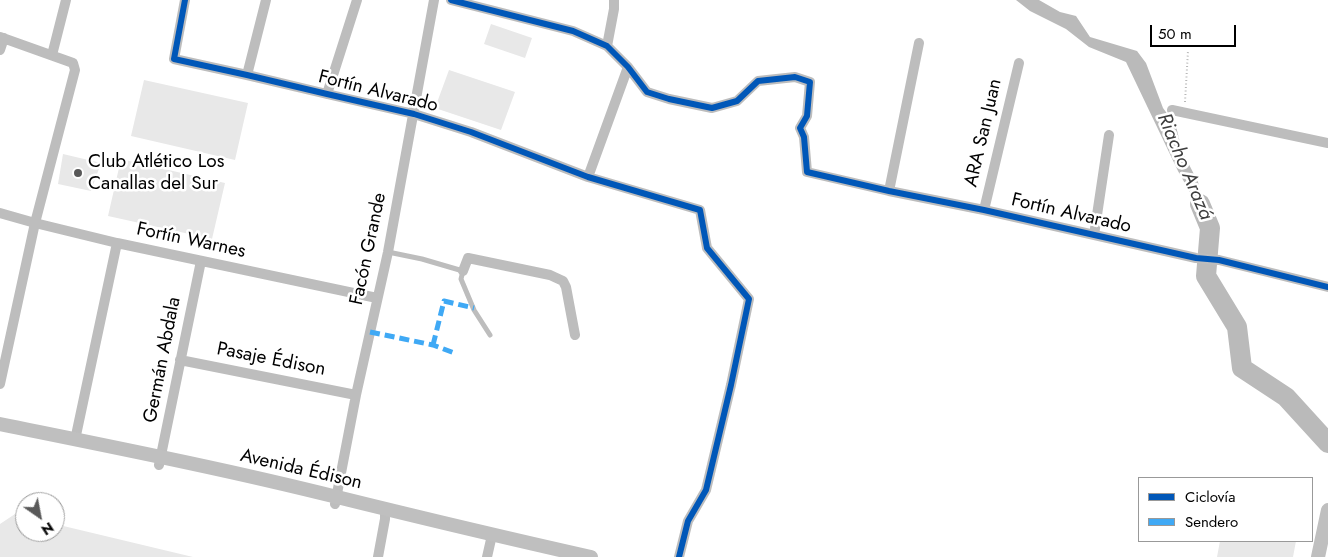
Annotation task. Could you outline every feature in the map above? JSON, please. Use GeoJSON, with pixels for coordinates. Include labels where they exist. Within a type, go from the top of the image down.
{"type":"FeatureCollection","features":[{"type":"Feature","properties":{"kind":"main road","name":"Avenida Édison"},"geometry":{"type":"LineString","coordinates":[[0,424],[336,500],[490,545],[551,557]]}},
{"type":"Feature","properties":{"kind":"main road","name":"Avenida Édison"},"geometry":{"type":"LineString","coordinates":[[0,431],[160,461]]}},
{"type":"Feature","properties":{"kind":"main road"},"geometry":{"type":"LineString","coordinates":[[1318,557],[1328,510]]}},
{"type":"Feature","properties":{"kind":"main road","name":"Avenida Édison"},"geometry":{"type":"LineString","coordinates":[[490,545],[591,557]]}},
{"type":"Feature","properties":{"kind":"street"},"geometry":{"type":"LineString","coordinates":[[52,54],[66,0]]}},
{"type":"Feature","properties":{"kind":"street","name":"Fortín Alvarado"},"geometry":{"type":"LineString","coordinates":[[185,0],[174,59],[247,74],[414,114],[471,132],[588,177],[700,210],[707,248],[749,299],[706,490],[688,521],[679,557]]}},
{"type":"Feature","properties":{"kind":"street"},"geometry":{"type":"LineString","coordinates":[[247,74],[266,0]]}},
{"type":"Feature","properties":{"kind":"street"},"geometry":{"type":"LineString","coordinates":[[327,94],[357,0]]}},
{"type":"Feature","properties":{"kind":"street","name":"Facón Grande"},"geometry":{"type":"LineString","coordinates":[[336,500],[356,395],[388,252],[434,0]]}},
{"type":"Feature","properties":{"kind":"street"},"geometry":{"type":"LineString","coordinates":[[452,0],[573,31],[607,46],[628,67],[588,177]]}},
{"type":"Feature","properties":{"kind":"street"},"geometry":{"type":"LineString","coordinates":[[607,46],[614,0]]}},
{"type":"Feature","properties":{"kind":"street"},"geometry":{"type":"LineString","coordinates":[[0,50],[2,37],[73,63],[75,70],[35,224],[0,384]]}},
{"type":"Feature","properties":{"kind":"street"},"geometry":{"type":"LineString","coordinates":[[889,191],[919,43]]}},
{"type":"Feature","properties":{"kind":"street","name":"ARA San Juan"},"geometry":{"type":"LineString","coordinates":[[984,210],[1018,63]]}},
{"type":"Feature","properties":{"kind":"street","name":"Fortín Alvarado"},"geometry":{"type":"LineString","coordinates":[[628,67],[648,92],[669,99],[712,108],[736,101],[758,81],[795,77],[810,82],[807,116],[800,128],[804,137],[807,172],[1196,258],[1219,260],[1328,287]]}},
{"type":"Feature","properties":{"kind":"street"},"geometry":{"type":"LineString","coordinates":[[1172,110],[1328,142]]}},
{"type":"Feature","properties":{"kind":"street"},"geometry":{"type":"LineString","coordinates":[[1094,236],[1109,135]]}},
{"type":"Feature","properties":{"kind":"street","name":"Fortín Warnes"},"geometry":{"type":"LineString","coordinates":[[0,213],[35,224],[116,243],[377,298]]}},
{"type":"Feature","properties":{"kind":"street"},"geometry":{"type":"LineString","coordinates":[[75,440],[116,243]]}},
{"type":"Feature","properties":{"kind":"street"},"geometry":{"type":"LineString","coordinates":[[463,271],[468,258],[550,275],[562,281],[566,287],[575,335]]}},
{"type":"Feature","properties":{"kind":"street","name":"Germán Abdala"},"geometry":{"type":"LineString","coordinates":[[160,461],[200,261]]}},
{"type":"Feature","properties":{"kind":"street","name":"Pasaje Édison"},"geometry":{"type":"LineString","coordinates":[[180,360],[356,395]]}},
{"type":"Feature","properties":{"kind":"street"},"geometry":{"type":"LineString","coordinates":[[378,557],[385,514]]}},
{"type":"Feature","properties":{"kind":"lane"},"geometry":{"type":"LineString","coordinates":[[388,252],[422,259],[463,271],[461,279],[474,310],[490,335]]}},
{"type":"Feature","properties":{"kind":"path"},"geometry":{"type":"LineString","coordinates":[[1184,112],[1188,52]]}},
{"type":"Feature","properties":{"kind":"shaded area"},"geometry":{"type":"Polygon","coordinates":[[[491,24],[532,38],[525,58],[484,44],[491,24]]]}},
{"type":"Feature","properties":{"kind":"shaded area"},"geometry":{"type":"Polygon","coordinates":[[[449,70],[515,92],[501,130],[435,108],[449,70]]]}},
{"type":"Feature","properties":{"kind":"shaded area"},"geometry":{"type":"Polygon","coordinates":[[[144,80],[248,103],[235,160],[131,136],[144,80]]]}},
{"type":"Feature","properties":{"kind":"shaded area","name":"Club Atlético Los Canallas del Sur"},"geometry":{"type":"Polygon","coordinates":[[[63,154],[101,163],[91,191],[58,184],[63,154]]]}},
{"type":"Feature","properties":{"kind":"shaded area"},"geometry":{"type":"Polygon","coordinates":[[[121,159],[225,183],[212,239],[108,216],[121,159]]]}},
{"type":"Feature","properties":{"kind":"shaded area"},"geometry":{"type":"Polygon","coordinates":[[[15,514],[15,542],[65,542],[65,526],[193,557],[0,557],[0,524],[15,514]]]}},
{"type":"Feature","properties":{"kind":"shaded area"},"geometry":{"type":"Polygon","coordinates":[[[1220,542],[1296,542],[1293,557],[1217,557],[1220,542]]]}},
{"type":"Feature","properties":{"kind":"water"},"geometry":{"type":"Polygon","coordinates":[[[1016,0],[1039,0],[1060,12],[1076,16],[1090,37],[1137,51],[1146,63],[1163,108],[1176,126],[1182,151],[1198,182],[1210,228],[1178,171],[1126,62],[1089,47],[1066,29],[1030,11],[1016,0]]]}},
{"type":"Feature","properties":{"kind":"waterway","name":"Riacho Arazá"},"geometry":{"type":"LineString","coordinates":[[1200,204],[1210,228],[1206,276],[1237,327],[1242,368],[1286,397],[1328,443]]}},
{"type":"Feature","properties":{"kind":"marked path"},"geometry":{"type":"LineString","coordinates":[[433,345],[444,301],[474,308]]}},
{"type":"Feature","properties":{"kind":"marked path"},"geometry":{"type":"LineString","coordinates":[[370,332],[433,345],[457,354]]}},
{"type":"Feature","properties":{"kind":"cycle path"},"geometry":{"type":"LineString","coordinates":[[185,0],[174,59],[414,114],[471,132],[588,177],[700,210],[707,248],[749,299],[706,490],[688,521],[679,557]]}},
{"type":"Feature","properties":{"kind":"cycle path"},"geometry":{"type":"LineString","coordinates":[[451,0],[573,31],[607,46],[628,67],[647,92],[669,99],[712,108],[737,101],[758,81],[795,77],[810,82],[807,116],[800,128],[804,137],[807,172],[1196,258],[1219,260],[1328,287]]}},
{"type":"Feature","properties":{"kind":"place","name":"Club Atlético Los Canallas del Sur"},"geometry":{"type":"Point","coordinates":[78,173]}}]}
